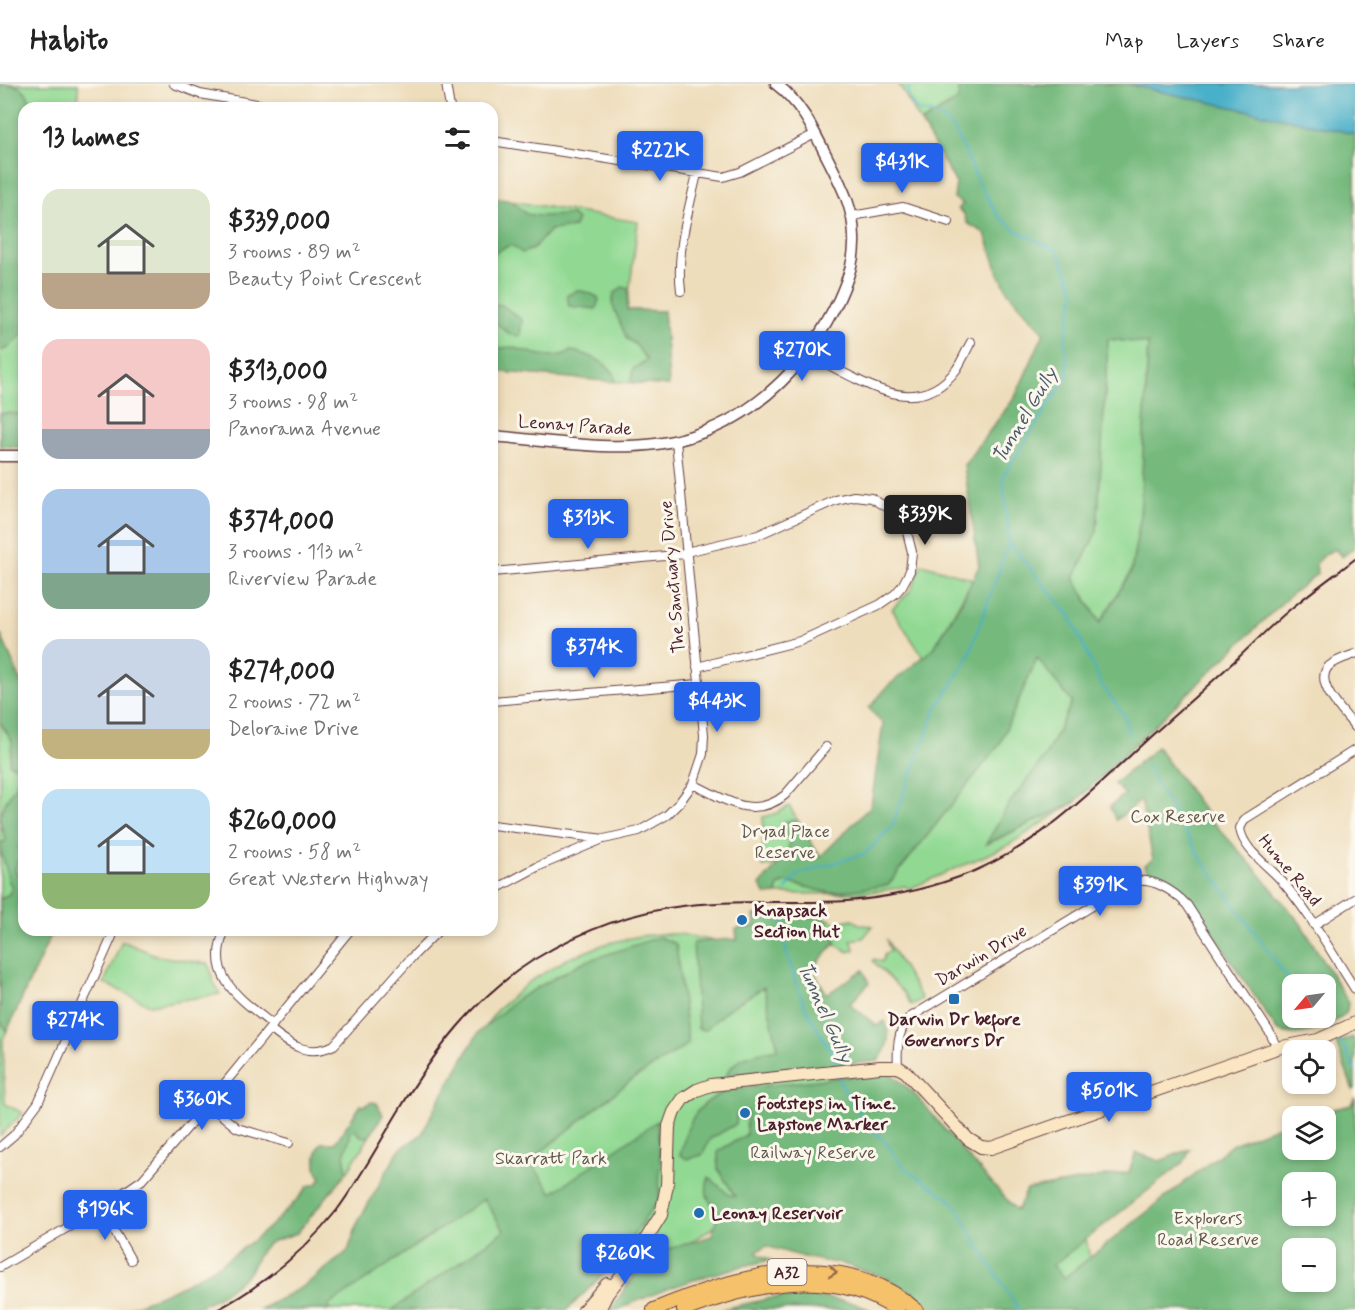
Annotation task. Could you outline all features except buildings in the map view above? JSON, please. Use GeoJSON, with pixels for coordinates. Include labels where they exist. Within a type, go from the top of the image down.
{"type":"FeatureCollection","features":[{"type":"Feature","properties":{"kind":"highway","name":"A32"},"geometry":{"type":"LineString","coordinates":[[654,1310],[744,1280],[799,1270],[844,1274],[874,1283],[902,1298],[916,1310]]}},
{"type":"Feature","properties":{"kind":"highway","name":"A32"},"geometry":{"type":"LineString","coordinates":[[684,1310],[761,1287],[807,1282],[840,1285],[857,1290],[897,1310]]}},
{"type":"Feature","properties":{"kind":"main road"},"geometry":{"type":"LineString","coordinates":[[599,1310],[607,1294],[659,1221],[668,1185],[669,1126],[674,1112],[681,1101],[694,1092],[711,1085],[898,1067],[909,1075],[968,1139],[977,1145],[992,1148],[1277,1048],[1313,1041],[1355,1023]]}},
{"type":"Feature","properties":{"kind":"main road"},"geometry":{"type":"LineString","coordinates":[[584,1310],[646,1240]]}},
{"type":"Feature","properties":{"kind":"street"},"geometry":{"type":"LineString","coordinates":[[174,84],[200,94],[245,102]]}},
{"type":"Feature","properties":{"kind":"street"},"geometry":{"type":"LineString","coordinates":[[446,84],[449,102]]}},
{"type":"Feature","properties":{"kind":"street","name":"Leonay Parade"},"geometry":{"type":"LineString","coordinates":[[498,436],[620,446],[676,441],[714,427],[747,409],[775,388],[808,352],[834,310],[850,273],[855,240],[852,216],[844,192],[816,134],[801,109],[776,84]]}},
{"type":"Feature","properties":{"kind":"street"},"geometry":{"type":"LineString","coordinates":[[498,142],[719,177],[732,176],[816,134]]}},
{"type":"Feature","properties":{"kind":"street"},"geometry":{"type":"LineString","coordinates":[[681,291],[678,266],[697,174]]}},
{"type":"Feature","properties":{"kind":"street"},"geometry":{"type":"LineString","coordinates":[[852,216],[903,207],[949,222]]}},
{"type":"Feature","properties":{"kind":"street"},"geometry":{"type":"LineString","coordinates":[[808,352],[822,362],[878,390],[896,395],[913,396],[932,389],[948,378],[960,364],[971,342]]}},
{"type":"Feature","properties":{"kind":"street","name":"The Sanctuary Drive"},"geometry":{"type":"LineString","coordinates":[[498,826],[604,839],[631,833],[654,824],[679,803],[693,784],[703,754],[704,735],[676,441]]}},
{"type":"Feature","properties":{"kind":"street"},"geometry":{"type":"LineString","coordinates":[[0,456],[18,456]]}},
{"type":"Feature","properties":{"kind":"street"},"geometry":{"type":"LineString","coordinates":[[498,571],[686,553],[758,535],[830,502],[854,496],[871,498],[894,512],[906,528],[912,552],[910,571],[895,594],[879,605],[800,641],[697,667]]}},
{"type":"Feature","properties":{"kind":"street"},"geometry":{"type":"LineString","coordinates":[[1355,654],[1329,666],[1324,673],[1323,680],[1328,691],[1355,727]]}},
{"type":"Feature","properties":{"kind":"street"},"geometry":{"type":"LineString","coordinates":[[498,701],[699,684]]}},
{"type":"Feature","properties":{"kind":"street"},"geometry":{"type":"LineString","coordinates":[[693,784],[738,805],[761,807],[785,795],[826,747]]}},
{"type":"Feature","properties":{"kind":"street","name":"Hume Road"},"geometry":{"type":"LineString","coordinates":[[1355,750],[1245,819],[1240,832],[1244,842],[1285,885],[1355,989]]}},
{"type":"Feature","properties":{"kind":"street"},"geometry":{"type":"LineString","coordinates":[[573,834],[575,843],[573,852]]}},
{"type":"Feature","properties":{"kind":"street"},"geometry":{"type":"LineString","coordinates":[[498,888],[537,867],[604,839]]}},
{"type":"Feature","properties":{"kind":"street","name":"Darwin Drive"},"geometry":{"type":"LineString","coordinates":[[898,1067],[898,1043],[907,1020],[1130,883],[1138,881],[1156,884],[1167,889],[1187,905],[1270,1033],[1277,1048]]}},
{"type":"Feature","properties":{"kind":"street"},"geometry":{"type":"LineString","coordinates":[[1314,925],[1355,899]]}},
{"type":"Feature","properties":{"kind":"street"},"geometry":{"type":"LineString","coordinates":[[0,1147],[18,1130],[38,1103],[112,936]]}},
{"type":"Feature","properties":{"kind":"street"},"geometry":{"type":"LineString","coordinates":[[224,936],[219,955],[224,978],[236,994],[290,1045],[300,1049],[318,1051],[334,1045],[406,963],[433,936]]}},
{"type":"Feature","properties":{"kind":"street"},"geometry":{"type":"LineString","coordinates":[[1,1263],[101,1208],[142,1180],[208,1104],[345,936]]}},
{"type":"Feature","properties":{"kind":"street"},"geometry":{"type":"LineString","coordinates":[[208,1104],[237,1128],[289,1143]]}},
{"type":"Feature","properties":{"kind":"street"},"geometry":{"type":"LineString","coordinates":[[101,1208],[131,1260]]}},
{"type":"Feature","properties":{"kind":"green space"},"geometry":{"type":"Polygon","coordinates":[[[0,84],[78,84],[79,102],[18,102],[18,447],[0,446],[0,84]]]}},
{"type":"Feature","properties":{"kind":"green space"},"geometry":{"type":"Polygon","coordinates":[[[0,84],[22,88],[30,102],[18,102],[18,339],[8,348],[0,351],[0,84]]]}},
{"type":"Feature","properties":{"kind":"green space"},"geometry":{"type":"Polygon","coordinates":[[[899,84],[960,84],[958,100],[921,123],[899,84]]]}},
{"type":"Feature","properties":{"kind":"green space"},"geometry":{"type":"Polygon","coordinates":[[[960,84],[1128,84],[1355,134],[1355,547],[1342,557],[1335,549],[1316,563],[1317,574],[1288,597],[1075,802],[986,844],[1009,804],[1046,755],[1072,702],[1037,658],[999,745],[888,885],[830,893],[786,882],[778,886],[777,894],[766,895],[760,885],[786,855],[790,843],[784,822],[798,821],[820,857],[871,806],[883,724],[869,708],[888,686],[934,648],[962,601],[979,566],[964,465],[1015,397],[1044,333],[1008,292],[998,272],[985,233],[967,223],[964,214],[958,209],[963,204],[954,198],[956,183],[921,123],[958,100],[960,84]],[[1108,339],[1097,531],[1074,578],[1100,623],[1131,572],[1140,520],[1148,344],[1108,339]]]}},
{"type":"Feature","properties":{"kind":"green space"},"geometry":{"type":"Polygon","coordinates":[[[498,199],[638,222],[627,310],[664,311],[669,386],[498,372],[498,199]]]}},
{"type":"Feature","properties":{"kind":"green space"},"geometry":{"type":"Polygon","coordinates":[[[498,199],[512,201],[526,214],[572,215],[577,220],[574,227],[550,230],[533,249],[522,253],[511,245],[499,250],[498,199]]]}},
{"type":"Feature","properties":{"kind":"green space"},"geometry":{"type":"Polygon","coordinates":[[[622,287],[629,289],[627,310],[664,311],[669,386],[631,381],[633,369],[647,360],[635,344],[627,339],[612,304],[614,294],[622,287]]]}},
{"type":"Feature","properties":{"kind":"green space"},"geometry":{"type":"Polygon","coordinates":[[[577,291],[589,293],[599,299],[596,309],[569,306],[567,295],[577,291]]]}},
{"type":"Feature","properties":{"kind":"green space"},"geometry":{"type":"Polygon","coordinates":[[[498,305],[502,305],[522,320],[520,336],[511,335],[498,325],[498,305]]]}},
{"type":"Feature","properties":{"kind":"green space"},"geometry":{"type":"Polygon","coordinates":[[[1108,339],[1148,343],[1140,520],[1131,572],[1100,623],[1074,578],[1097,531],[1108,339]]]}},
{"type":"Feature","properties":{"kind":"green space"},"geometry":{"type":"Polygon","coordinates":[[[511,347],[549,356],[571,351],[584,354],[595,358],[609,368],[614,373],[615,382],[498,372],[498,348],[511,347]]]}},
{"type":"Feature","properties":{"kind":"green space"},"geometry":{"type":"Polygon","coordinates":[[[0,414],[18,414],[18,447],[0,446],[0,414]]]}},
{"type":"Feature","properties":{"kind":"green space"},"geometry":{"type":"Polygon","coordinates":[[[922,564],[973,579],[934,648],[923,657],[892,609],[911,590],[922,564]]]}},
{"type":"Feature","properties":{"kind":"green space"},"geometry":{"type":"Polygon","coordinates":[[[0,633],[18,675],[18,936],[50,936],[3,1039],[5,1104],[23,1113],[0,1136],[0,633]]]}},
{"type":"Feature","properties":{"kind":"green space"},"geometry":{"type":"Polygon","coordinates":[[[0,633],[18,675],[18,767],[9,764],[12,741],[0,722],[0,633]]]}},
{"type":"Feature","properties":{"kind":"green space"},"geometry":{"type":"Polygon","coordinates":[[[1037,657],[1072,702],[1046,755],[1009,804],[987,844],[1075,802],[1007,846],[909,889],[905,886],[858,893],[777,894],[778,886],[786,882],[830,893],[999,745],[1037,657]]]}},
{"type":"Feature","properties":{"kind":"green space","name":"Cox Reserve"},"geometry":{"type":"Polygon","coordinates":[[[1157,747],[1211,820],[1301,924],[1331,974],[1282,974],[1282,1028],[1321,1028],[1295,1034],[1277,1030],[1191,900],[1179,889],[1147,870],[1145,865],[1153,859],[1141,800],[1116,820],[1110,807],[1125,794],[1114,784],[1157,747]]]}},
{"type":"Feature","properties":{"kind":"green space"},"geometry":{"type":"Polygon","coordinates":[[[18,781],[18,861],[15,871],[18,874],[18,936],[50,936],[7,1031],[0,1021],[0,899],[9,894],[12,887],[1,851],[0,844],[5,841],[0,822],[4,805],[18,781]]]}},
{"type":"Feature","properties":{"kind":"green space","name":"Dryad Place Reserve"},"geometry":{"type":"Polygon","coordinates":[[[789,806],[820,857],[763,867],[763,817],[789,806]]]}},
{"type":"Feature","properties":{"kind":"green space"},"geometry":{"type":"Polygon","coordinates":[[[754,915],[825,917],[836,942],[812,969],[827,994],[863,970],[869,983],[850,1004],[877,1026],[885,1021],[888,1042],[878,1061],[726,1075],[730,1068],[748,1056],[778,1049],[764,987],[728,1009],[705,1030],[698,1029],[693,943],[737,940],[736,929],[755,926],[754,915]]]}},
{"type":"Feature","properties":{"kind":"green space"},"geometry":{"type":"Polygon","coordinates":[[[829,919],[835,923],[852,919],[861,925],[873,926],[863,938],[851,940],[855,950],[849,952],[834,944],[836,941],[826,920],[829,919]]]}},
{"type":"Feature","properties":{"kind":"green space","name":"Skarratt Park"},"geometry":{"type":"Polygon","coordinates":[[[661,934],[679,934],[778,954],[846,1062],[851,1075],[976,1223],[1077,1188],[1099,1310],[944,1299],[750,1222],[713,1228],[679,1249],[670,1259],[590,1277],[557,1310],[288,1310],[347,1258],[421,1141],[467,1051],[497,1010],[529,982],[567,959],[605,944],[661,934]]]}},
{"type":"Feature","properties":{"kind":"green space","name":"Skarratt Park"},"geometry":{"type":"Polygon","coordinates":[[[659,937],[676,944],[688,1044],[630,1081],[530,1161],[552,1193],[657,1121],[660,1158],[659,1199],[612,1266],[567,1310],[392,1310],[504,1231],[484,1199],[328,1306],[330,1310],[259,1310],[304,1286],[348,1251],[358,1222],[399,1150],[422,1134],[478,1033],[517,999],[581,963],[659,937]]]}},
{"type":"Feature","properties":{"kind":"green space"},"geometry":{"type":"Polygon","coordinates":[[[886,939],[922,999],[911,1005],[904,993],[873,961],[874,959],[882,962],[885,953],[890,951],[886,939]]]}},
{"type":"Feature","properties":{"kind":"green space"},"geometry":{"type":"Polygon","coordinates":[[[122,941],[158,956],[209,964],[213,981],[220,994],[150,1005],[104,983],[122,941]]]}},
{"type":"Feature","properties":{"kind":"green space","name":"Cox Reserve"},"geometry":{"type":"Polygon","coordinates":[[[1336,982],[1348,1002],[1347,1012],[1336,1020],[1336,982]]]}},
{"type":"Feature","properties":{"kind":"green space"},"geometry":{"type":"Polygon","coordinates":[[[1353,1037],[1355,1089],[1353,1090],[1336,1043],[1353,1037]]]}},
{"type":"Feature","properties":{"kind":"green space"},"geometry":{"type":"Polygon","coordinates":[[[890,1073],[913,1092],[1017,1211],[1027,1190],[1129,1172],[1136,1153],[1160,1161],[1190,1149],[1184,1162],[1053,1265],[1064,1278],[1233,1144],[1282,1124],[1282,1160],[1336,1160],[1336,1109],[1352,1105],[1355,1098],[1355,1310],[934,1310],[884,1277],[843,1264],[807,1258],[766,1246],[756,1253],[770,1260],[692,1280],[617,1310],[611,1310],[646,1256],[712,1236],[718,1213],[706,1188],[709,1177],[729,1195],[735,1196],[718,1169],[718,1151],[746,1135],[747,1111],[737,1114],[736,1124],[710,1139],[702,1155],[687,1159],[680,1155],[686,1132],[694,1116],[716,1096],[727,1090],[890,1073]]]}},
{"type":"Feature","properties":{"kind":"green space"},"geometry":{"type":"Polygon","coordinates":[[[371,1102],[377,1103],[383,1115],[369,1137],[361,1136],[355,1130],[349,1132],[350,1137],[344,1155],[347,1172],[297,1233],[271,1242],[262,1249],[248,1274],[220,1296],[191,1310],[123,1310],[145,1302],[209,1271],[267,1229],[308,1186],[317,1184],[321,1178],[318,1174],[316,1160],[321,1143],[335,1143],[361,1105],[364,1106],[371,1102]]]}},
{"type":"Feature","properties":{"kind":"green space"},"geometry":{"type":"Polygon","coordinates":[[[355,1130],[361,1136],[369,1137],[347,1172],[344,1155],[350,1137],[349,1132],[355,1130]]]}},
{"type":"Feature","properties":{"kind":"green space"},"geometry":{"type":"Polygon","coordinates":[[[810,1295],[853,1303],[871,1310],[723,1309],[772,1298],[810,1295]]]}},
{"type":"Feature","properties":{"kind":"water"},"geometry":{"type":"Polygon","coordinates":[[[1128,84],[1355,84],[1355,134],[1158,91],[1128,84]]]}},
{"type":"Feature","properties":{"kind":"waterway","name":"Tunnel Gully"},"geometry":{"type":"LineString","coordinates":[[786,889],[799,874],[866,853],[892,826],[936,709],[967,660],[1009,543],[1003,476],[1068,375],[1065,341],[1075,291],[1058,251],[1019,232],[998,216],[978,181],[956,132],[944,120],[930,113],[917,111],[908,96],[909,84]]}},
{"type":"Feature","properties":{"kind":"waterway"},"geometry":{"type":"LineString","coordinates":[[1009,543],[1070,616],[1102,686],[1124,715],[1129,736]]}},
{"type":"Feature","properties":{"kind":"waterway"},"geometry":{"type":"LineString","coordinates":[[1146,766],[1202,860],[1285,974]]}},
{"type":"Feature","properties":{"kind":"waterway","name":"Tunnel Gully"},"geometry":{"type":"LineString","coordinates":[[784,913],[783,938],[793,975],[806,1009],[834,1057],[837,1068]]}},
{"type":"Feature","properties":{"kind":"waterway"},"geometry":{"type":"LineString","coordinates":[[1338,1040],[1355,1070]]}},
{"type":"Feature","properties":{"kind":"waterway","name":"Tunnel Gully"},"geometry":{"type":"LineString","coordinates":[[839,1076],[842,1086],[864,1121],[886,1143],[904,1168],[950,1199],[958,1209],[1019,1310]]}},
{"type":"Feature","properties":{"kind":"railway"},"geometry":{"type":"LineString","coordinates":[[217,1310],[251,1290],[311,1240],[337,1210],[441,1047],[474,1008],[493,990],[535,959],[590,931],[649,912],[710,903],[827,902],[876,898],[932,886],[987,865],[1037,835],[1084,798],[1283,616],[1355,559]]}},
{"type":"Feature","properties":{"kind":"place","name":"Knapsack Section Hut"},"geometry":{"type":"Point","coordinates":[742,920]}},
{"type":"Feature","properties":{"kind":"place","name":"Darwin Dr before Governors Dr"},"geometry":{"type":"Point","coordinates":[954,999]}},
{"type":"Feature","properties":{"kind":"place","name":"Footsteps in Time. Lapstone Marker"},"geometry":{"type":"Point","coordinates":[745,1113]}},
{"type":"Feature","properties":{"kind":"place","name":"Leonay Reservoir"},"geometry":{"type":"Point","coordinates":[699,1213]}},
{"type":"Feature","properties":{"kind":"park label","name":"Railway Reserve"},"geometry":{"type":"Point","coordinates":[813,1152]}},
{"type":"Feature","properties":{"kind":"park label","name":"Explorers Road Reserve"},"geometry":{"type":"Point","coordinates":[1208,1228]}}]}
